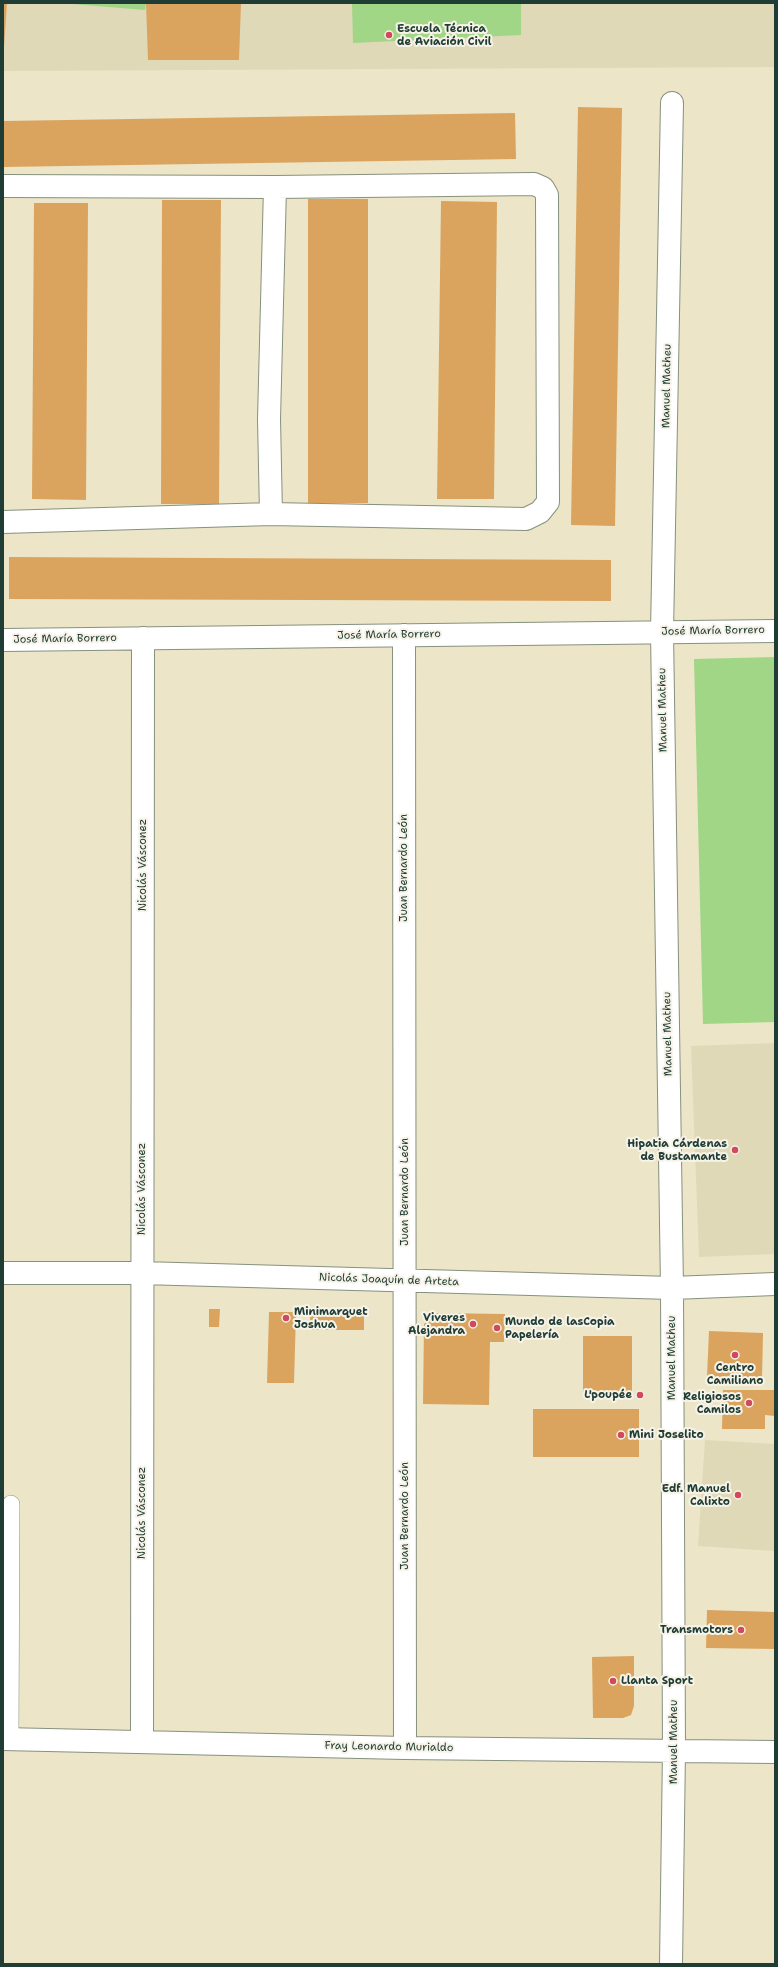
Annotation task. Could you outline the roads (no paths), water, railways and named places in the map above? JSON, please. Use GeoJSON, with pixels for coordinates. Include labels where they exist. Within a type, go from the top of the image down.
{"type":"FeatureCollection","features":[{"type":"Feature","properties":{"kind":"street","name":"Manuel Matheu"},"geometry":{"type":"LineString","coordinates":[[671,1964],[674,1750],[672,1288],[662,632],[672,103]]}},
{"type":"Feature","properties":{"kind":"street"},"geometry":{"type":"LineString","coordinates":[[3,186],[275,187],[534,184],[542,188],[547,195],[548,502],[540,512],[526,519],[271,514],[3,522]]}},
{"type":"Feature","properties":{"kind":"street"},"geometry":{"type":"LineString","coordinates":[[271,514],[270,419],[275,187]]}},
{"type":"Feature","properties":{"kind":"street","name":"José María Borrero"},"geometry":{"type":"LineString","coordinates":[[3,640],[775,631]]}},
{"type":"Feature","properties":{"kind":"street","name":"Juan Bernardo León"},"geometry":{"type":"LineString","coordinates":[[404,635],[405,1748]]}},
{"type":"Feature","properties":{"kind":"street","name":"Nicolás Vásconez"},"geometry":{"type":"LineString","coordinates":[[142,1741],[143,638]]}},
{"type":"Feature","properties":{"kind":"street","name":"Nicolás Joaquín de Arteta"},"geometry":{"type":"LineString","coordinates":[[3,1273],[142,1273],[672,1288],[775,1284]]}},
{"type":"Feature","properties":{"kind":"street","name":"Fray Leonardo Murialdo"},"geometry":{"type":"LineString","coordinates":[[7,1739],[405,1748],[775,1752]]}},
{"type":"Feature","properties":{"kind":"lane"},"geometry":{"type":"LineString","coordinates":[[7,1739],[11,1504]]}},
{"type":"Feature","properties":{"kind":"place","name":"Escuela Técnica de Aviación Civil"},"geometry":{"type":"Point","coordinates":[389,35]}},
{"type":"Feature","properties":{"kind":"place","name":"Hipatia Cárdenas de Bustamante"},"geometry":{"type":"Point","coordinates":[735,1150]}},
{"type":"Feature","properties":{"kind":"place","name":"Minimarquet Joshua"},"geometry":{"type":"Point","coordinates":[286,1318]}},
{"type":"Feature","properties":{"kind":"place","name":"Viveres Alejandra"},"geometry":{"type":"Point","coordinates":[473,1324]}},
{"type":"Feature","properties":{"kind":"place","name":"Mundo de lasCopia Papelería"},"geometry":{"type":"Point","coordinates":[497,1328]}},
{"type":"Feature","properties":{"kind":"place","name":"Centro Camiliano"},"geometry":{"type":"Point","coordinates":[735,1355]}},
{"type":"Feature","properties":{"kind":"place","name":"L'poupée"},"geometry":{"type":"Point","coordinates":[640,1395]}},
{"type":"Feature","properties":{"kind":"place","name":"Religiosos Camilos"},"geometry":{"type":"Point","coordinates":[749,1403]}},
{"type":"Feature","properties":{"kind":"place","name":"Mini Joselito"},"geometry":{"type":"Point","coordinates":[621,1435]}},
{"type":"Feature","properties":{"kind":"place","name":"Edf. Manuel Calixto"},"geometry":{"type":"Point","coordinates":[738,1495]}},
{"type":"Feature","properties":{"kind":"place","name":"Transmotors"},"geometry":{"type":"Point","coordinates":[741,1630]}},
{"type":"Feature","properties":{"kind":"place","name":"Llanta Sport"},"geometry":{"type":"Point","coordinates":[613,1681]}}]}
